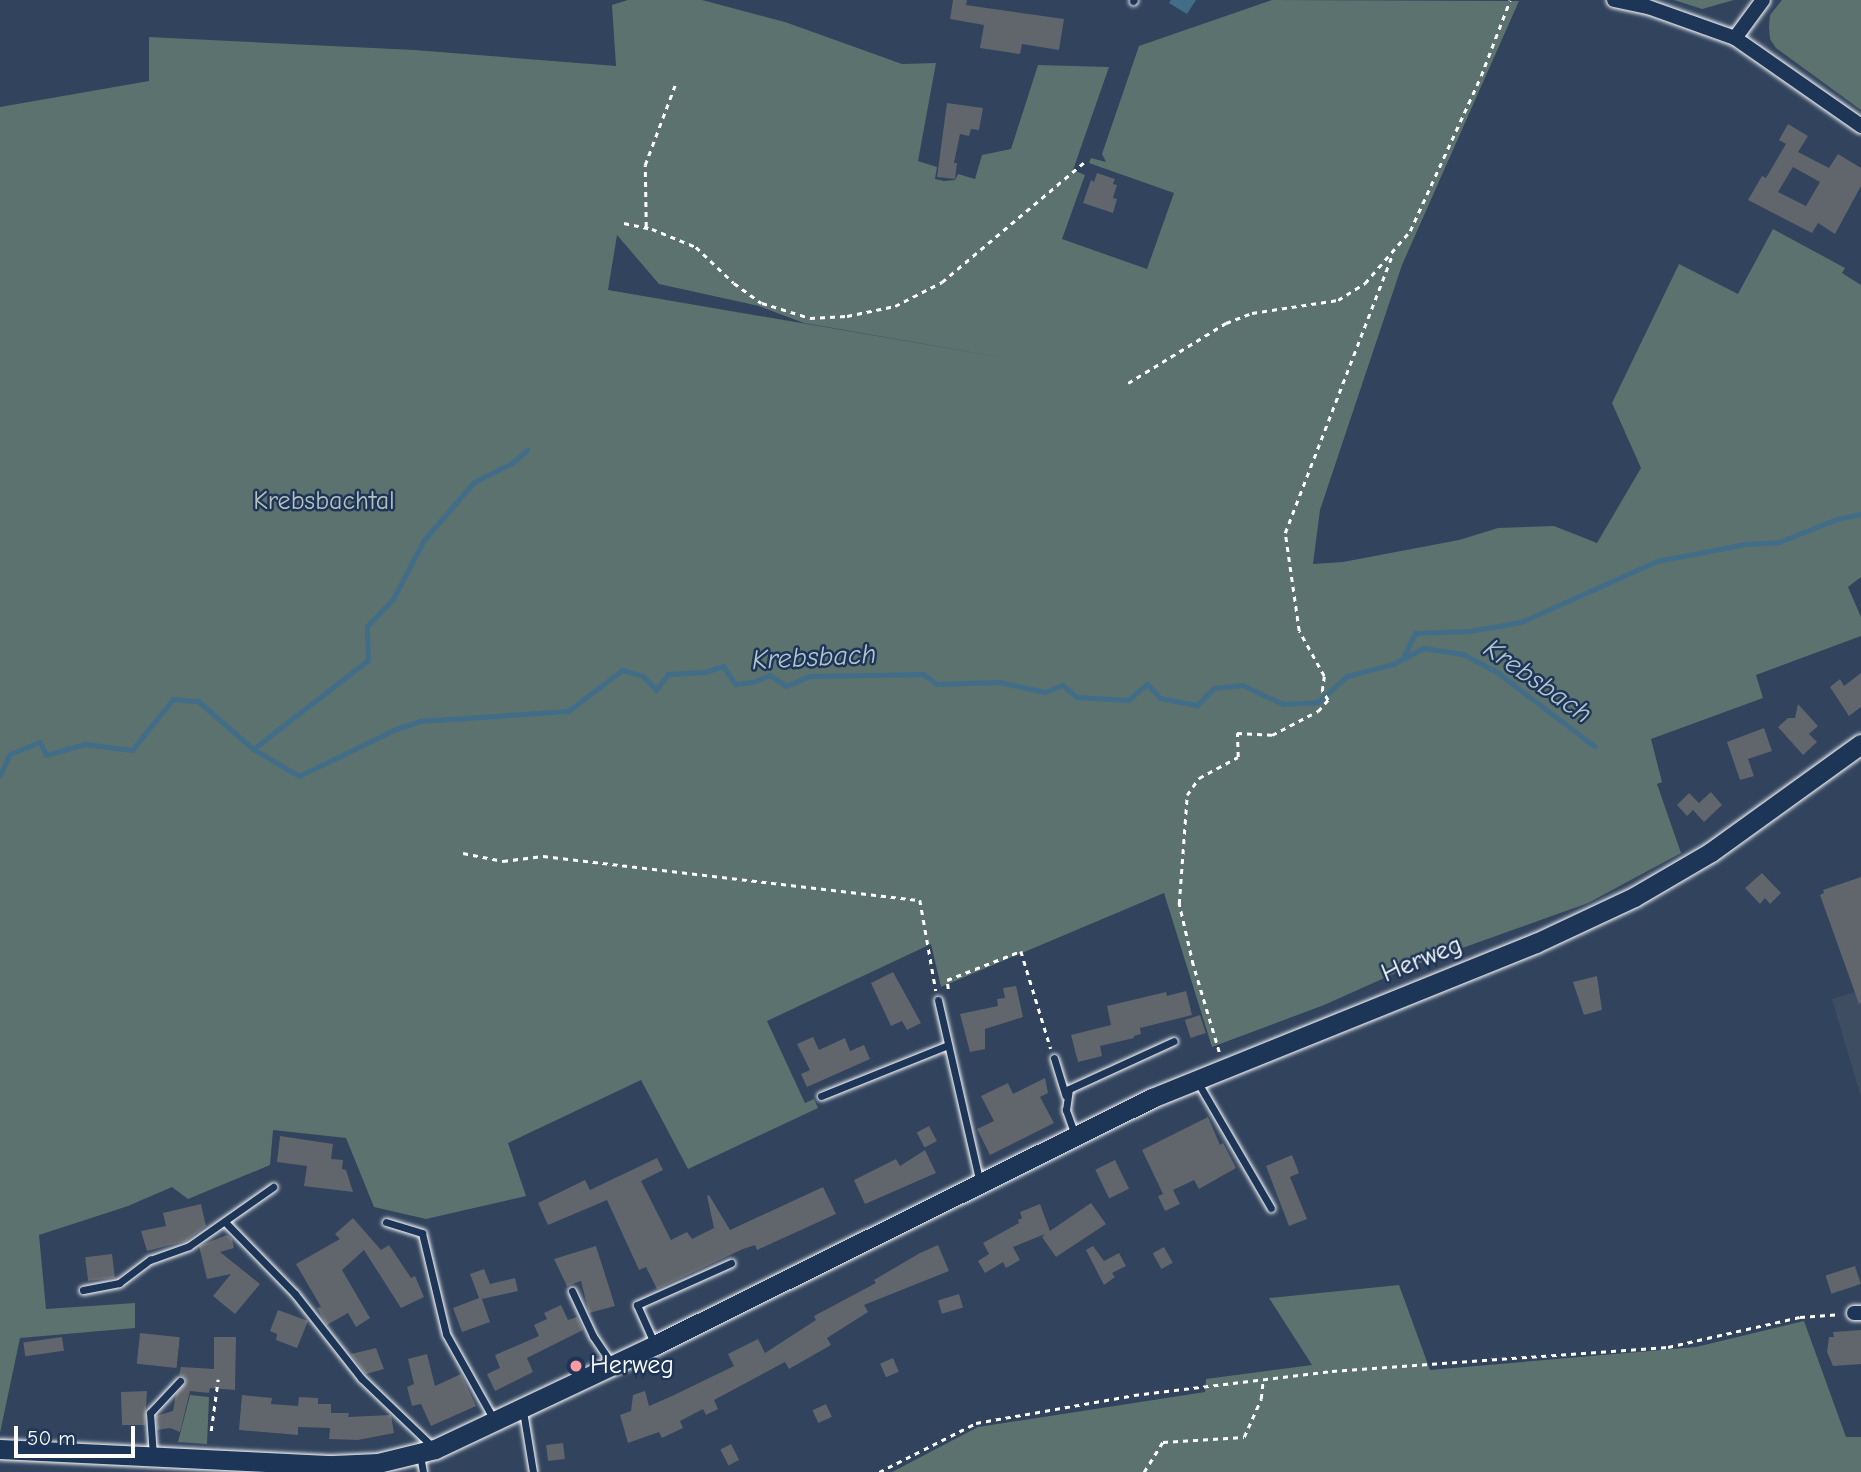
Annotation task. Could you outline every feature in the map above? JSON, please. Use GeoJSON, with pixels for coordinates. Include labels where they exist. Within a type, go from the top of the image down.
{"type":"FeatureCollection","features":[{"type":"Feature","properties":{"kind":"street"},"geometry":{"type":"LineString","coordinates":[[1614,0],[1648,7],[1735,38],[1861,126]]}},
{"type":"Feature","properties":{"kind":"street"},"geometry":{"type":"LineString","coordinates":[[1735,38],[1763,0]]}},
{"type":"Feature","properties":{"kind":"street","name":"Herweg"},"geometry":{"type":"LineString","coordinates":[[0,1449],[332,1469],[378,1463],[427,1450],[495,1422],[655,1345],[1196,1079],[1536,943],[1634,897],[1711,852],[1861,744]]}},
{"type":"Feature","properties":{"kind":"lane"},"geometry":{"type":"LineString","coordinates":[[938,1000],[980,1184]]}},
{"type":"Feature","properties":{"kind":"lane"},"geometry":{"type":"LineString","coordinates":[[1066,1096],[1069,1089],[1174,1041]]}},
{"type":"Feature","properties":{"kind":"lane"},"geometry":{"type":"LineString","coordinates":[[821,1096],[948,1045]]}},
{"type":"Feature","properties":{"kind":"lane"},"geometry":{"type":"LineString","coordinates":[[1054,1058],[1066,1096],[1066,1110],[1076,1137]]}},
{"type":"Feature","properties":{"kind":"lane"},"geometry":{"type":"LineString","coordinates":[[1196,1079],[1271,1208]]}},
{"type":"Feature","properties":{"kind":"lane"},"geometry":{"type":"LineString","coordinates":[[83,1290],[119,1283],[150,1260],[189,1246],[226,1223],[273,1187]]}},
{"type":"Feature","properties":{"kind":"lane"},"geometry":{"type":"LineString","coordinates":[[386,1222],[422,1233],[446,1334],[495,1422]]}},
{"type":"Feature","properties":{"kind":"lane"},"geometry":{"type":"LineString","coordinates":[[226,1223],[295,1294],[361,1378],[427,1450],[424,1472]]}},
{"type":"Feature","properties":{"kind":"lane"},"geometry":{"type":"LineString","coordinates":[[655,1345],[637,1305],[732,1263]]}},
{"type":"Feature","properties":{"kind":"lane"},"geometry":{"type":"LineString","coordinates":[[572,1291],[593,1336],[612,1365]]}},
{"type":"Feature","properties":{"kind":"lane"},"geometry":{"type":"LineString","coordinates":[[153,1457],[150,1413],[180,1381]]}},
{"type":"Feature","properties":{"kind":"lane"},"geometry":{"type":"LineString","coordinates":[[522,1408],[533,1472]]}},
{"type":"Feature","properties":{"kind":"path"},"geometry":{"type":"LineString","coordinates":[[1128,383],[1226,323],[1252,313],[1324,303],[1351,295],[1392,255],[1421,206],[1481,76],[1510,0]]}},
{"type":"Feature","properties":{"kind":"path"},"geometry":{"type":"LineString","coordinates":[[646,228],[645,165],[675,85]]}},
{"type":"Feature","properties":{"kind":"path"},"geometry":{"type":"LineString","coordinates":[[624,223],[646,228],[696,247],[734,283],[762,303],[810,318],[858,314],[895,306],[942,282],[1087,160]]}},
{"type":"Feature","properties":{"kind":"path"},"geometry":{"type":"LineString","coordinates":[[1223,1068],[1192,965],[1179,904],[1187,794],[1199,778],[1238,757],[1237,733],[1272,735],[1318,711],[1328,700],[1322,691],[1324,676],[1299,631],[1285,533],[1392,255]]}},
{"type":"Feature","properties":{"kind":"path"},"geometry":{"type":"LineString","coordinates":[[463,853],[503,861],[543,856],[920,900],[938,1000]]}},
{"type":"Feature","properties":{"kind":"path"},"geometry":{"type":"LineString","coordinates":[[948,989],[947,979],[1021,951],[1054,1058]]}},
{"type":"Feature","properties":{"kind":"path"},"geometry":{"type":"LineString","coordinates":[[879,1472],[976,1423],[1134,1395],[1332,1371],[1668,1347],[1800,1317],[1857,1313]]}},
{"type":"Feature","properties":{"kind":"path"},"geometry":{"type":"LineString","coordinates":[[211,1430],[218,1379]]}},
{"type":"Feature","properties":{"kind":"path"},"geometry":{"type":"LineString","coordinates":[[1144,1472],[1163,1442],[1244,1437],[1261,1399],[1263,1381]]}},
{"type":"Feature","properties":{"kind":"shaded area"},"geometry":{"type":"Polygon","coordinates":[[[1171,0],[1196,0],[1187,14],[1169,3],[1171,0]]]}},
{"type":"Feature","properties":{"kind":"shaded area"},"geometry":{"type":"Polygon","coordinates":[[[1861,990],[1861,1097],[1832,999],[1861,990]]]}},
{"type":"Feature","properties":{"kind":"green space","name":"Krebsbachtal"},"geometry":{"type":"Polygon","coordinates":[[[628,0],[702,0],[785,22],[902,64],[936,63],[918,161],[937,167],[935,179],[944,181],[955,180],[958,174],[975,179],[982,155],[1011,149],[1038,65],[1109,67],[1073,170],[1085,175],[1062,239],[1147,269],[1174,193],[1089,163],[1091,158],[1106,162],[1102,154],[1139,46],[1272,0],[1519,1],[1402,265],[1320,510],[1313,564],[1343,562],[1459,540],[1498,528],[1554,526],[1597,543],[1641,468],[1612,403],[1679,264],[1738,294],[1773,229],[1845,268],[1842,273],[1861,285],[1861,577],[1848,587],[1861,617],[1861,636],[1756,675],[1763,698],[1651,739],[1662,782],[1657,784],[1681,853],[1588,903],[1409,967],[1324,1005],[1212,1047],[1164,893],[941,987],[931,944],[767,1021],[805,1103],[814,1099],[818,1108],[688,1169],[641,1080],[508,1143],[526,1196],[426,1219],[374,1207],[346,1138],[273,1130],[270,1165],[188,1199],[172,1187],[128,1206],[39,1235],[46,1309],[135,1303],[135,1328],[20,1338],[0,1433],[0,107],[149,81],[149,37],[414,50],[616,66],[612,5],[628,0]],[[617,235],[608,290],[1023,361],[804,323],[759,306],[659,284],[617,235]]]}},
{"type":"Feature","properties":{"kind":"green space"},"geometry":{"type":"Polygon","coordinates":[[[1674,0],[1734,0],[1702,9],[1674,0]]]}},
{"type":"Feature","properties":{"kind":"green space"},"geometry":{"type":"Polygon","coordinates":[[[1782,0],[1861,0],[1861,110],[1776,48],[1770,39],[1770,15],[1782,0]]]}},
{"type":"Feature","properties":{"kind":"green space"},"geometry":{"type":"Polygon","coordinates":[[[1399,1285],[1430,1370],[1696,1347],[1804,1321],[1846,1437],[1861,1437],[1861,1472],[892,1472],[978,1427],[1205,1392],[1206,1379],[1312,1365],[1269,1298],[1399,1285]]]}},
{"type":"Feature","properties":{"kind":"green space"},"geometry":{"type":"Polygon","coordinates":[[[190,1395],[209,1397],[207,1444],[178,1442],[190,1395]]]}},
{"type":"Feature","properties":{"kind":"building"},"geometry":{"type":"Polygon","coordinates":[[[953,0],[967,0],[966,5],[1064,19],[1059,50],[1022,44],[1020,54],[980,48],[984,25],[950,19],[953,0]]]}},
{"type":"Feature","properties":{"kind":"building"},"geometry":{"type":"Polygon","coordinates":[[[947,103],[983,108],[979,130],[971,129],[969,136],[960,134],[954,163],[957,163],[955,179],[937,177],[947,103]]]}},
{"type":"Feature","properties":{"kind":"building"},"geometry":{"type":"Polygon","coordinates":[[[1788,124],[1808,136],[1798,152],[1829,168],[1838,154],[1861,168],[1861,186],[1835,234],[1818,223],[1812,233],[1748,200],[1762,176],[1766,178],[1786,144],[1779,140],[1788,124]],[[1793,167],[1778,192],[1806,206],[1820,182],[1793,167]]]}},
{"type":"Feature","properties":{"kind":"building"},"geometry":{"type":"Polygon","coordinates":[[[1097,173],[1115,179],[1113,184],[1117,185],[1113,198],[1117,199],[1113,213],[1083,203],[1091,180],[1094,182],[1097,173]]]}},
{"type":"Feature","properties":{"kind":"building"},"geometry":{"type":"Polygon","coordinates":[[[1861,673],[1861,707],[1849,716],[1830,687],[1840,679],[1844,686],[1861,673]]]}},
{"type":"Feature","properties":{"kind":"building"},"geometry":{"type":"Polygon","coordinates":[[[1798,704],[1818,726],[1809,734],[1817,742],[1803,755],[1778,727],[1788,718],[1795,718],[1798,704]]]}},
{"type":"Feature","properties":{"kind":"building"},"geometry":{"type":"Polygon","coordinates":[[[1764,728],[1772,751],[1748,759],[1754,776],[1740,780],[1727,742],[1764,728]]]}},
{"type":"Feature","properties":{"kind":"building"},"geometry":{"type":"Polygon","coordinates":[[[1711,792],[1722,805],[1704,822],[1693,810],[1687,816],[1677,805],[1689,793],[1699,803],[1711,792]]]}},
{"type":"Feature","properties":{"kind":"building"},"geometry":{"type":"Polygon","coordinates":[[[1762,873],[1781,893],[1770,904],[1765,898],[1760,904],[1745,888],[1762,873]]]}},
{"type":"Feature","properties":{"kind":"building"},"geometry":{"type":"Polygon","coordinates":[[[1861,877],[1859,1004],[1820,895],[1824,893],[1823,890],[1861,877]]]}},
{"type":"Feature","properties":{"kind":"building"},"geometry":{"type":"Polygon","coordinates":[[[893,972],[921,1023],[907,1030],[902,1021],[891,1026],[871,983],[893,972]]]}},
{"type":"Feature","properties":{"kind":"building"},"geometry":{"type":"Polygon","coordinates":[[[1597,976],[1602,1010],[1584,1015],[1573,982],[1597,976]]]}},
{"type":"Feature","properties":{"kind":"building"},"geometry":{"type":"Polygon","coordinates":[[[1016,986],[1023,1017],[985,1029],[985,1049],[970,1052],[960,1014],[998,1006],[997,999],[1005,998],[1003,988],[1016,986]]]}},
{"type":"Feature","properties":{"kind":"building"},"geometry":{"type":"Polygon","coordinates":[[[1186,991],[1192,1015],[1140,1028],[1141,1034],[1134,1038],[1100,1046],[1102,1056],[1078,1062],[1071,1035],[1111,1025],[1107,1006],[1166,992],[1167,996],[1186,991]]]}},
{"type":"Feature","properties":{"kind":"building"},"geometry":{"type":"Polygon","coordinates":[[[1200,1015],[1206,1033],[1191,1038],[1185,1020],[1200,1015]]]}},
{"type":"Feature","properties":{"kind":"building"},"geometry":{"type":"Polygon","coordinates":[[[813,1037],[819,1050],[845,1038],[850,1051],[864,1045],[870,1059],[807,1087],[801,1074],[810,1070],[797,1044],[813,1037]]]}},
{"type":"Feature","properties":{"kind":"building"},"geometry":{"type":"Polygon","coordinates":[[[1045,1078],[1048,1093],[1040,1097],[1054,1123],[990,1155],[977,1129],[994,1121],[981,1096],[1008,1083],[1013,1094],[1045,1078]]]}},
{"type":"Feature","properties":{"kind":"building"},"geometry":{"type":"Polygon","coordinates":[[[1208,1117],[1220,1145],[1223,1143],[1236,1168],[1199,1189],[1194,1180],[1173,1190],[1180,1204],[1165,1211],[1158,1196],[1163,1194],[1142,1150],[1208,1117]]]}},
{"type":"Feature","properties":{"kind":"building"},"geometry":{"type":"Polygon","coordinates":[[[929,1126],[937,1141],[925,1148],[917,1133],[929,1126]]]}},
{"type":"Feature","properties":{"kind":"building"},"geometry":{"type":"Polygon","coordinates":[[[280,1136],[333,1144],[331,1159],[343,1160],[342,1169],[346,1170],[353,1192],[304,1186],[307,1166],[277,1162],[280,1136]]]}},
{"type":"Feature","properties":{"kind":"building"},"geometry":{"type":"Polygon","coordinates":[[[925,1150],[936,1173],[865,1204],[854,1180],[896,1159],[900,1166],[925,1150]]]}},
{"type":"Feature","properties":{"kind":"building"},"geometry":{"type":"Polygon","coordinates":[[[1292,1155],[1299,1173],[1290,1177],[1307,1219],[1289,1226],[1266,1166],[1292,1155]]]}},
{"type":"Feature","properties":{"kind":"building"},"geometry":{"type":"Polygon","coordinates":[[[657,1158],[663,1170],[641,1181],[671,1240],[687,1232],[692,1239],[714,1228],[707,1196],[709,1195],[730,1230],[823,1187],[836,1214],[757,1250],[755,1245],[743,1249],[657,1289],[646,1267],[639,1270],[607,1200],[548,1225],[538,1203],[585,1180],[590,1190],[657,1158]]]}},
{"type":"Feature","properties":{"kind":"building"},"geometry":{"type":"Polygon","coordinates":[[[1115,1160],[1129,1189],[1109,1198],[1095,1170],[1115,1160]]]}},
{"type":"Feature","properties":{"kind":"building"},"geometry":{"type":"Polygon","coordinates":[[[1091,1203],[1106,1224],[1056,1257],[1042,1237],[1045,1234],[1013,1247],[1020,1260],[1006,1268],[1003,1262],[985,1273],[978,1261],[989,1254],[983,1243],[1019,1223],[1018,1220],[1022,1218],[1020,1212],[1040,1204],[1050,1231],[1091,1203]]]}},
{"type":"Feature","properties":{"kind":"building"},"geometry":{"type":"Polygon","coordinates":[[[201,1204],[206,1226],[186,1241],[147,1251],[141,1231],[166,1226],[163,1213],[201,1204]]]}},
{"type":"Feature","properties":{"kind":"building"},"geometry":{"type":"Polygon","coordinates":[[[353,1218],[381,1250],[389,1245],[411,1278],[415,1276],[424,1297],[401,1308],[364,1250],[342,1270],[370,1318],[356,1327],[348,1313],[327,1325],[317,1308],[321,1307],[296,1264],[340,1239],[335,1234],[353,1218]]]}},
{"type":"Feature","properties":{"kind":"building"},"geometry":{"type":"Polygon","coordinates":[[[227,1235],[232,1239],[234,1248],[220,1252],[260,1284],[235,1314],[213,1296],[231,1274],[207,1279],[199,1246],[227,1235]]]}},
{"type":"Feature","properties":{"kind":"building"},"geometry":{"type":"Polygon","coordinates":[[[938,1245],[949,1271],[864,1305],[868,1312],[827,1338],[831,1345],[789,1369],[785,1362],[714,1400],[718,1409],[706,1415],[703,1409],[680,1421],[683,1428],[662,1438],[659,1432],[628,1443],[620,1415],[631,1411],[633,1395],[645,1391],[649,1406],[672,1396],[734,1366],[728,1354],[758,1339],[765,1353],[816,1320],[814,1316],[876,1283],[874,1280],[938,1245]]]}},
{"type":"Feature","properties":{"kind":"building"},"geometry":{"type":"Polygon","coordinates":[[[596,1246],[615,1306],[589,1313],[581,1281],[567,1286],[554,1259],[596,1246]]]}},
{"type":"Feature","properties":{"kind":"building"},"geometry":{"type":"Polygon","coordinates":[[[1093,1246],[1104,1261],[1119,1253],[1126,1266],[1112,1273],[1115,1277],[1104,1285],[1086,1250],[1093,1246]]]}},
{"type":"Feature","properties":{"kind":"building"},"geometry":{"type":"Polygon","coordinates":[[[1164,1247],[1173,1263],[1161,1269],[1153,1253],[1164,1247]]]}},
{"type":"Feature","properties":{"kind":"building"},"geometry":{"type":"Polygon","coordinates":[[[112,1254],[115,1278],[88,1281],[85,1257],[112,1254]]]}},
{"type":"Feature","properties":{"kind":"building"},"geometry":{"type":"Polygon","coordinates":[[[1855,1266],[1861,1284],[1831,1294],[1826,1276],[1855,1266]]]}},
{"type":"Feature","properties":{"kind":"building"},"geometry":{"type":"Polygon","coordinates":[[[484,1269],[490,1284],[515,1278],[518,1291],[482,1299],[490,1322],[462,1332],[453,1308],[479,1298],[470,1274],[484,1269]]]}},
{"type":"Feature","properties":{"kind":"building"},"geometry":{"type":"Polygon","coordinates":[[[959,1294],[963,1307],[942,1314],[938,1300],[959,1294]]]}},
{"type":"Feature","properties":{"kind":"building"},"geometry":{"type":"Polygon","coordinates":[[[561,1305],[568,1320],[577,1317],[583,1330],[527,1358],[533,1372],[495,1391],[487,1374],[500,1368],[495,1355],[539,1336],[534,1325],[547,1319],[544,1313],[561,1305]]]}},
{"type":"Feature","properties":{"kind":"building"},"geometry":{"type":"Polygon","coordinates":[[[278,1310],[308,1321],[297,1348],[276,1340],[277,1334],[270,1331],[278,1310]]]}},
{"type":"Feature","properties":{"kind":"building"},"geometry":{"type":"Polygon","coordinates":[[[1861,1330],[1861,1364],[1833,1366],[1827,1352],[1829,1337],[1834,1337],[1833,1332],[1861,1330]]]}},
{"type":"Feature","properties":{"kind":"building"},"geometry":{"type":"Polygon","coordinates":[[[140,1333],[180,1337],[177,1368],[137,1364],[140,1333]]]}},
{"type":"Feature","properties":{"kind":"building"},"geometry":{"type":"Polygon","coordinates":[[[62,1337],[64,1351],[25,1356],[23,1342],[62,1337]]]}},
{"type":"Feature","properties":{"kind":"building"},"geometry":{"type":"Polygon","coordinates":[[[214,1337],[236,1337],[235,1390],[210,1388],[209,1393],[190,1391],[180,1432],[170,1428],[157,1430],[156,1416],[173,1411],[176,1394],[186,1383],[185,1377],[179,1375],[181,1367],[214,1369],[214,1337]]]}},
{"type":"Feature","properties":{"kind":"building"},"geometry":{"type":"Polygon","coordinates":[[[376,1348],[384,1369],[366,1374],[351,1354],[376,1348]]]}},
{"type":"Feature","properties":{"kind":"building"},"geometry":{"type":"Polygon","coordinates":[[[427,1354],[435,1386],[461,1374],[476,1406],[431,1426],[421,1404],[412,1406],[407,1387],[414,1384],[408,1359],[427,1354]]]}},
{"type":"Feature","properties":{"kind":"building"},"geometry":{"type":"Polygon","coordinates":[[[893,1358],[899,1372],[886,1377],[880,1363],[893,1358]]]}},
{"type":"Feature","properties":{"kind":"building"},"geometry":{"type":"Polygon","coordinates":[[[147,1391],[145,1425],[122,1425],[121,1392],[147,1391]]]}},
{"type":"Feature","properties":{"kind":"building"},"geometry":{"type":"Polygon","coordinates":[[[242,1395],[272,1398],[271,1404],[298,1406],[299,1397],[318,1398],[318,1404],[331,1404],[331,1413],[349,1413],[348,1417],[391,1415],[394,1433],[358,1440],[329,1439],[330,1428],[298,1427],[298,1435],[239,1430],[242,1395]]]}},
{"type":"Feature","properties":{"kind":"building"},"geometry":{"type":"Polygon","coordinates":[[[826,1404],[832,1417],[818,1423],[812,1410],[826,1404]]]}},
{"type":"Feature","properties":{"kind":"building"},"geometry":{"type":"Polygon","coordinates":[[[563,1443],[565,1459],[548,1461],[546,1445],[563,1443]]]}},
{"type":"Feature","properties":{"kind":"building"},"geometry":{"type":"Polygon","coordinates":[[[731,1444],[739,1460],[728,1465],[720,1449],[731,1444]]]}},
{"type":"Feature","properties":{"kind":"waterway"},"geometry":{"type":"LineString","coordinates":[[253,749],[368,660],[367,626],[393,599],[424,540],[474,482],[512,463],[527,450]]}},
{"type":"Feature","properties":{"kind":"waterway"},"geometry":{"type":"LineString","coordinates":[[1403,658],[1415,633],[1469,631],[1521,622],[1657,561],[1745,544],[1779,542],[1837,519],[1861,514]]}},
{"type":"Feature","properties":{"kind":"waterway","name":"Krebsbach"},"geometry":{"type":"LineString","coordinates":[[0,775],[10,754],[40,742],[46,755],[85,744],[132,750],[173,699],[198,701],[253,749],[299,776],[396,729],[421,721],[568,711],[622,670],[643,676],[656,690],[668,674],[705,672],[723,666],[735,684],[752,682],[770,675],[786,686],[810,676],[923,674],[937,684],[999,682],[1045,692],[1062,685],[1077,697],[1128,700],[1147,684],[1160,698],[1197,705],[1214,688],[1242,685],[1283,704],[1318,702],[1347,676],[1393,664],[1423,648],[1463,654],[1498,673],[1594,746]]}},
{"type":"Feature","properties":{"kind":"place","name":"Herweg"},"geometry":{"type":"Point","coordinates":[576,1366]}}]}
